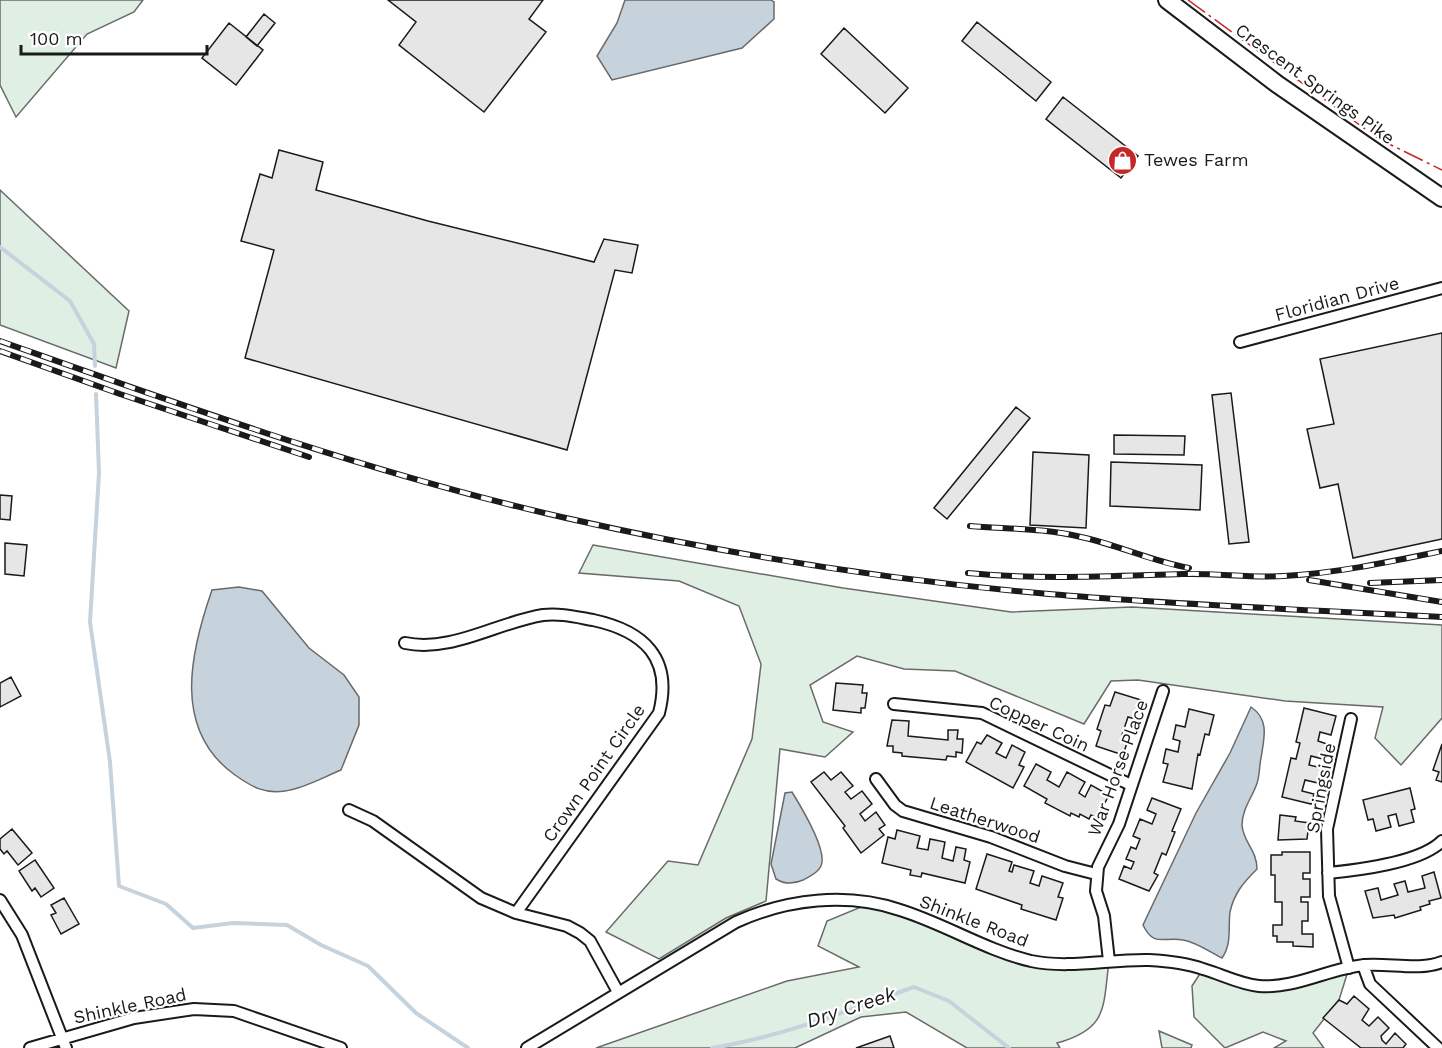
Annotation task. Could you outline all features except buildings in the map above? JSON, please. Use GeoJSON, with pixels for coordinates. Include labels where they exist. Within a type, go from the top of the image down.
{"type":"FeatureCollection","features":[{"type":"Feature","properties":{"kind":"main road","name":"Crescent Springs Pike"},"geometry":{"type":"LineString","coordinates":[[1167,0],[1277,84],[1442,198]]}},
{"type":"Feature","properties":{"kind":"street","name":"Floridian Drive"},"geometry":{"type":"LineString","coordinates":[[1240,342],[1442,288]]}},
{"type":"Feature","properties":{"kind":"street","name":"Crown Point Circle"},"geometry":{"type":"LineString","coordinates":[[405,644],[437,644],[555,614],[624,628],[646,644],[656,657],[664,687],[659,713],[516,912]]}},
{"type":"Feature","properties":{"kind":"street","name":"War Horse Place"},"geometry":{"type":"LineString","coordinates":[[1096,874],[1119,824],[1163,691]]}},
{"type":"Feature","properties":{"kind":"street","name":"Copper Coin"},"geometry":{"type":"LineString","coordinates":[[894,704],[982,713],[1131,785]]}},
{"type":"Feature","properties":{"kind":"street","name":"Springside"},"geometry":{"type":"LineString","coordinates":[[1349,968],[1329,896],[1327,829],[1351,719]]}},
{"type":"Feature","properties":{"kind":"street","name":"Leatherwood"},"geometry":{"type":"LineString","coordinates":[[876,779],[895,806],[903,811],[991,837],[1065,866],[1096,874]]}},
{"type":"Feature","properties":{"kind":"street"},"geometry":{"type":"LineString","coordinates":[[349,810],[373,820],[482,898],[516,912],[567,926],[580,933],[590,941],[618,992]]}},
{"type":"Feature","properties":{"kind":"street"},"geometry":{"type":"LineString","coordinates":[[1328,873],[1358,870],[1418,854],[1442,841]]}},
{"type":"Feature","properties":{"kind":"street"},"geometry":{"type":"LineString","coordinates":[[1096,874],[1096,891],[1104,916],[1109,961]]}},
{"type":"Feature","properties":{"kind":"street"},"geometry":{"type":"LineString","coordinates":[[0,900],[22,935],[64,1043]]}},
{"type":"Feature","properties":{"kind":"street","name":"Shinkle Road"},"geometry":{"type":"LineString","coordinates":[[527,1048],[705,939],[755,913],[790,904],[837,900],[873,902],[901,910],[1001,952],[1033,961],[1067,963],[1150,960],[1187,964],[1242,982],[1266,986],[1293,984],[1363,965],[1425,966],[1442,962]]}},
{"type":"Feature","properties":{"kind":"street"},"geometry":{"type":"LineString","coordinates":[[1363,965],[1370,984],[1438,1048]]}},
{"type":"Feature","properties":{"kind":"street","name":"Shinkle Road"},"geometry":{"type":"LineString","coordinates":[[30,1048],[64,1043],[134,1018],[194,1009],[234,1011],[341,1048]]}},
{"type":"Feature","properties":{"kind":"green space"},"geometry":{"type":"Polygon","coordinates":[[[0,0],[143,0],[134,12],[87,34],[16,117],[0,85],[0,0]]]}},
{"type":"Feature","properties":{"kind":"green space"},"geometry":{"type":"Polygon","coordinates":[[[0,190],[129,311],[116,368],[0,325],[0,190]]]}},
{"type":"Feature","properties":{"kind":"green space"},"geometry":{"type":"Polygon","coordinates":[[[593,545],[843,588],[1011,612],[1132,607],[1442,625],[1442,718],[1401,765],[1375,738],[1383,707],[1285,701],[1138,680],[1111,681],[1084,724],[955,671],[904,669],[857,656],[810,685],[823,722],[853,732],[825,757],[780,749],[766,901],[726,918],[659,959],[606,932],[668,861],[698,865],[752,739],[761,664],[739,606],[679,581],[579,573],[593,545]]]}},
{"type":"Feature","properties":{"kind":"green space"},"geometry":{"type":"Polygon","coordinates":[[[873,902],[1033,961],[1109,961],[1106,992],[1100,1014],[1086,1031],[1057,1043],[1060,1048],[967,1048],[906,1012],[861,1017],[795,1048],[596,1048],[787,981],[859,967],[818,946],[827,921],[873,902]]]}},
{"type":"Feature","properties":{"kind":"green space"},"geometry":{"type":"Polygon","coordinates":[[[1349,968],[1339,1000],[1313,1033],[1324,1048],[1274,1048],[1286,1041],[1263,1032],[1225,1048],[1194,1017],[1192,986],[1203,969],[1256,985],[1349,968]]]}},
{"type":"Feature","properties":{"kind":"green space"},"geometry":{"type":"Polygon","coordinates":[[[1159,1031],[1192,1045],[1191,1048],[1162,1048],[1159,1031]]]}},
{"type":"Feature","properties":{"kind":"shaded area"},"geometry":{"type":"Polygon","coordinates":[[[625,0],[771,0],[774,2],[774,19],[742,48],[612,80],[597,56],[617,23],[625,0]]]}},
{"type":"Feature","properties":{"kind":"shaded area"},"geometry":{"type":"Polygon","coordinates":[[[239,587],[262,591],[309,648],[344,675],[359,697],[359,725],[341,770],[292,790],[278,792],[264,790],[235,775],[215,757],[202,736],[194,713],[193,664],[197,639],[212,590],[239,587]]]}},
{"type":"Feature","properties":{"kind":"shaded area"},"geometry":{"type":"Polygon","coordinates":[[[1251,707],[1261,718],[1264,737],[1258,779],[1245,809],[1242,825],[1255,856],[1257,869],[1234,899],[1230,912],[1228,942],[1222,958],[1188,941],[1155,939],[1143,925],[1196,813],[1230,753],[1251,707]]]}},
{"type":"Feature","properties":{"kind":"shaded area"},"geometry":{"type":"Polygon","coordinates":[[[792,792],[817,839],[822,859],[820,868],[813,874],[800,881],[789,883],[776,879],[771,864],[785,793],[792,792]]]}},
{"type":"Feature","properties":{"kind":"waterway"},"geometry":{"type":"LineString","coordinates":[[0,247],[70,301],[94,344],[95,366]]}},
{"type":"Feature","properties":{"kind":"waterway"},"geometry":{"type":"LineString","coordinates":[[96,394],[99,473],[90,622],[110,762],[119,886],[166,904],[193,928],[233,923],[287,925],[321,945],[368,966],[416,1013],[468,1048]]}},
{"type":"Feature","properties":{"kind":"waterway","name":"Dry Creek"},"geometry":{"type":"LineString","coordinates":[[712,1048],[789,1030],[914,987],[949,1001],[1009,1048]]}},
{"type":"Feature","properties":{"kind":"railway"},"geometry":{"type":"LineString","coordinates":[[0,341],[280,438],[422,481],[566,518],[686,543],[867,573],[1049,594],[1442,617]]}},
{"type":"Feature","properties":{"kind":"railway"},"geometry":{"type":"LineString","coordinates":[[0,351],[309,457]]}},
{"type":"Feature","properties":{"kind":"railway"},"geometry":{"type":"LineString","coordinates":[[970,526],[1067,534],[1189,568]]}},
{"type":"Feature","properties":{"kind":"railway"},"geometry":{"type":"LineString","coordinates":[[968,573],[1049,577],[1196,574],[1284,576],[1344,570],[1442,551]]}},
{"type":"Feature","properties":{"kind":"railway"},"geometry":{"type":"LineString","coordinates":[[1309,580],[1442,602]]}},
{"type":"Feature","properties":{"kind":"railway"},"geometry":{"type":"LineString","coordinates":[[1370,583],[1442,580]]}},
{"type":"Feature","properties":{"kind":"power"},"geometry":{"type":"LineString","coordinates":[[1188,0],[1379,139],[1442,170]]}},
{"type":"Feature","properties":{"kind":"place","name":"Tewes Farm"},"geometry":{"type":"Point","coordinates":[1123,160]}}]}
